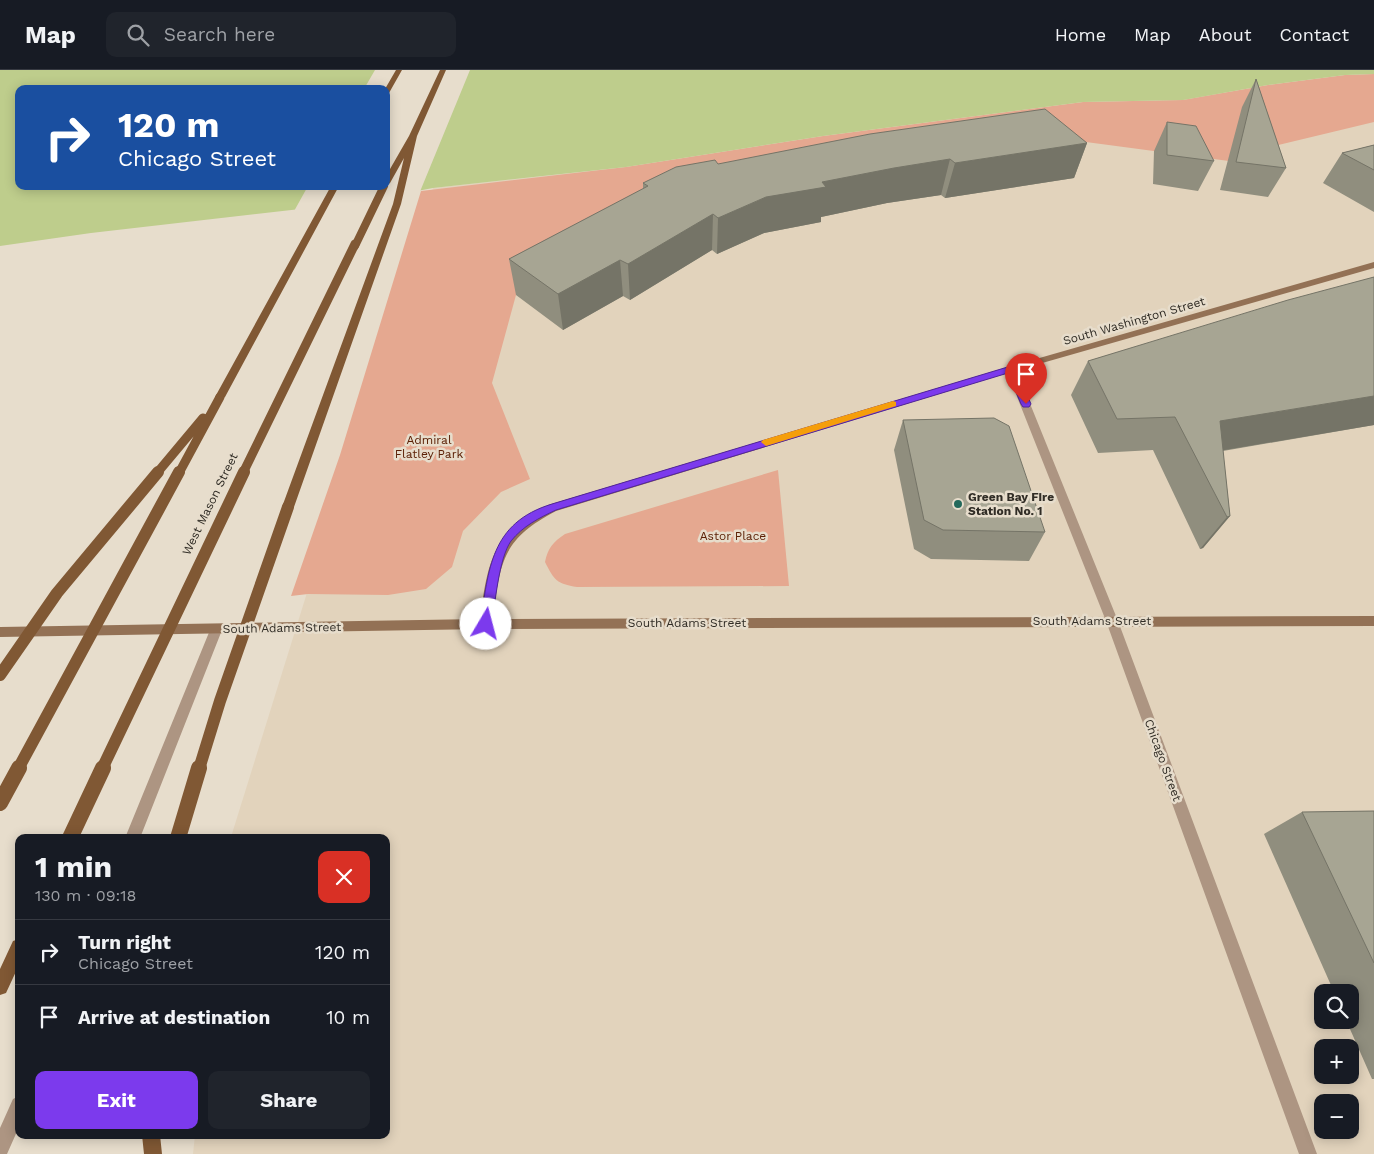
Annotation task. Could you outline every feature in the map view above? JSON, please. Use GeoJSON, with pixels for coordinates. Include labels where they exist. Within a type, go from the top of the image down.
{"type":"FeatureCollection","features":[{"type":"Feature","properties":{"kind":"main road"},"geometry":{"type":"LineString","coordinates":[[390,85],[398,70]]}},
{"type":"Feature","properties":{"kind":"main road"},"geometry":{"type":"LineString","coordinates":[[390,176],[413,136],[443,70]]}},
{"type":"Feature","properties":{"kind":"main road"},"geometry":{"type":"LineString","coordinates":[[179,834],[220,701],[397,204],[413,136]]}},
{"type":"Feature","properties":{"kind":"main road"},"geometry":{"type":"LineString","coordinates":[[0,803],[333,190]]}},
{"type":"Feature","properties":{"kind":"main road","name":"West Mason Street"},"geometry":{"type":"LineString","coordinates":[[72,834],[187,588],[382,190]]}},
{"type":"Feature","properties":{"kind":"main road"},"geometry":{"type":"LineString","coordinates":[[0,675],[57,593],[220,397]]}},
{"type":"Feature","properties":{"kind":"main road"},"geometry":{"type":"LineString","coordinates":[[0,987],[15,955]]}},
{"type":"Feature","properties":{"kind":"main road"},"geometry":{"type":"LineString","coordinates":[[151,1139],[152,1154]]}},
{"type":"Feature","properties":{"kind":"street","name":"South Washington Street"},"geometry":{"type":"LineString","coordinates":[[486,624],[493,580],[505,541],[519,526],[533,516],[552,508],[1011,369],[1374,265]]}},
{"type":"Feature","properties":{"kind":"street","name":"Chicago Street"},"geometry":{"type":"LineString","coordinates":[[1011,369],[1112,621],[1308,1154]]}},
{"type":"Feature","properties":{"kind":"street","name":"South Adams Street"},"geometry":{"type":"LineString","coordinates":[[0,632],[216,630],[486,624],[1374,621]]}},
{"type":"Feature","properties":{"kind":"street"},"geometry":{"type":"LineString","coordinates":[[134,834],[216,630]]}},
{"type":"Feature","properties":{"kind":"street"},"geometry":{"type":"LineString","coordinates":[[0,1148],[15,1114]]}},
{"type":"Feature","properties":{"kind":"shaded area"},"geometry":{"type":"Polygon","coordinates":[[[0,70],[1374,70],[1374,74],[1345,75],[1268,85],[1183,100],[1083,102],[823,136],[626,167],[433,188],[353,203],[91,233],[0,246],[0,70]]]}},
{"type":"Feature","properties":{"kind":"shaded area"},"geometry":{"type":"Polygon","coordinates":[[[1374,74],[1374,1154],[193,1154],[195,1139],[390,1139],[390,834],[232,834],[433,188],[626,167],[1374,74]]]}},
{"type":"Feature","properties":{"kind":"green space","name":"Admiral Flatley Park"},"geometry":{"type":"Polygon","coordinates":[[[1374,74],[1374,122],[1262,149],[1259,165],[1086,142],[1033,143],[650,222],[516,295],[492,383],[530,479],[501,492],[463,531],[452,567],[426,589],[388,595],[308,594],[291,596],[340,455],[421,191],[626,167],[823,136],[1083,102],[1183,100],[1268,85],[1345,75],[1374,74]]]}},
{"type":"Feature","properties":{"kind":"green space","name":"Astor Place"},"geometry":{"type":"Polygon","coordinates":[[[778,470],[789,586],[577,587],[560,583],[551,573],[545,562],[552,546],[565,534],[778,470]]]}},
{"type":"Feature","properties":{"kind":"pier"},"geometry":{"type":"Polygon","coordinates":[[[375,70],[470,70],[419,194],[353,206],[293,213],[306,190],[390,190],[390,85],[366,85],[375,70]]]}},
{"type":"Feature","properties":{"kind":"building"},"geometry":{"type":"Polygon","coordinates":[[[1256,79],[1286,168],[1236,162],[1256,79]]]}},
{"type":"Feature","properties":{"kind":"building"},"geometry":{"type":"Polygon","coordinates":[[[1045,109],[1087,143],[955,163],[950,159],[894,168],[822,182],[826,187],[766,197],[718,218],[713,214],[628,264],[620,260],[558,294],[509,259],[648,186],[643,183],[676,167],[715,160],[718,164],[870,134],[1045,109]]]}},
{"type":"Feature","properties":{"kind":"building"},"geometry":{"type":"Polygon","coordinates":[[[1167,122],[1196,126],[1214,161],[1167,155],[1167,122]]]}},
{"type":"Feature","properties":{"kind":"building"},"geometry":{"type":"Polygon","coordinates":[[[1374,145],[1374,170],[1342,153],[1374,145]]]}},
{"type":"Feature","properties":{"kind":"building"},"geometry":{"type":"Polygon","coordinates":[[[1374,277],[1374,396],[1220,421],[1230,516],[1227,517],[1175,417],[1117,419],[1088,361],[1288,300],[1374,277]]]}},
{"type":"Feature","properties":{"kind":"building"},"geometry":{"type":"Polygon","coordinates":[[[994,418],[1009,426],[1045,532],[943,530],[924,520],[903,420],[994,418]]]}},
{"type":"Feature","properties":{"kind":"building"},"geometry":{"type":"Polygon","coordinates":[[[1374,811],[1374,963],[1302,812],[1374,811]]]}},
{"type":"Feature","properties":{"kind":"slow traffic"},"geometry":{"type":"LineString","coordinates":[[766,442],[893,404]]}},
{"type":"Feature","properties":{"kind":"place","name":"Green Bay Fire Station No. 1"},"geometry":{"type":"Point","coordinates":[958,504]}},
{"type":"Feature","properties":{"kind":"route"},"geometry":{"type":"LineString","coordinates":[[486,624],[491,588],[497,562],[505,541],[519,526],[533,516],[552,508],[1011,369],[1026,404]]}}]}
